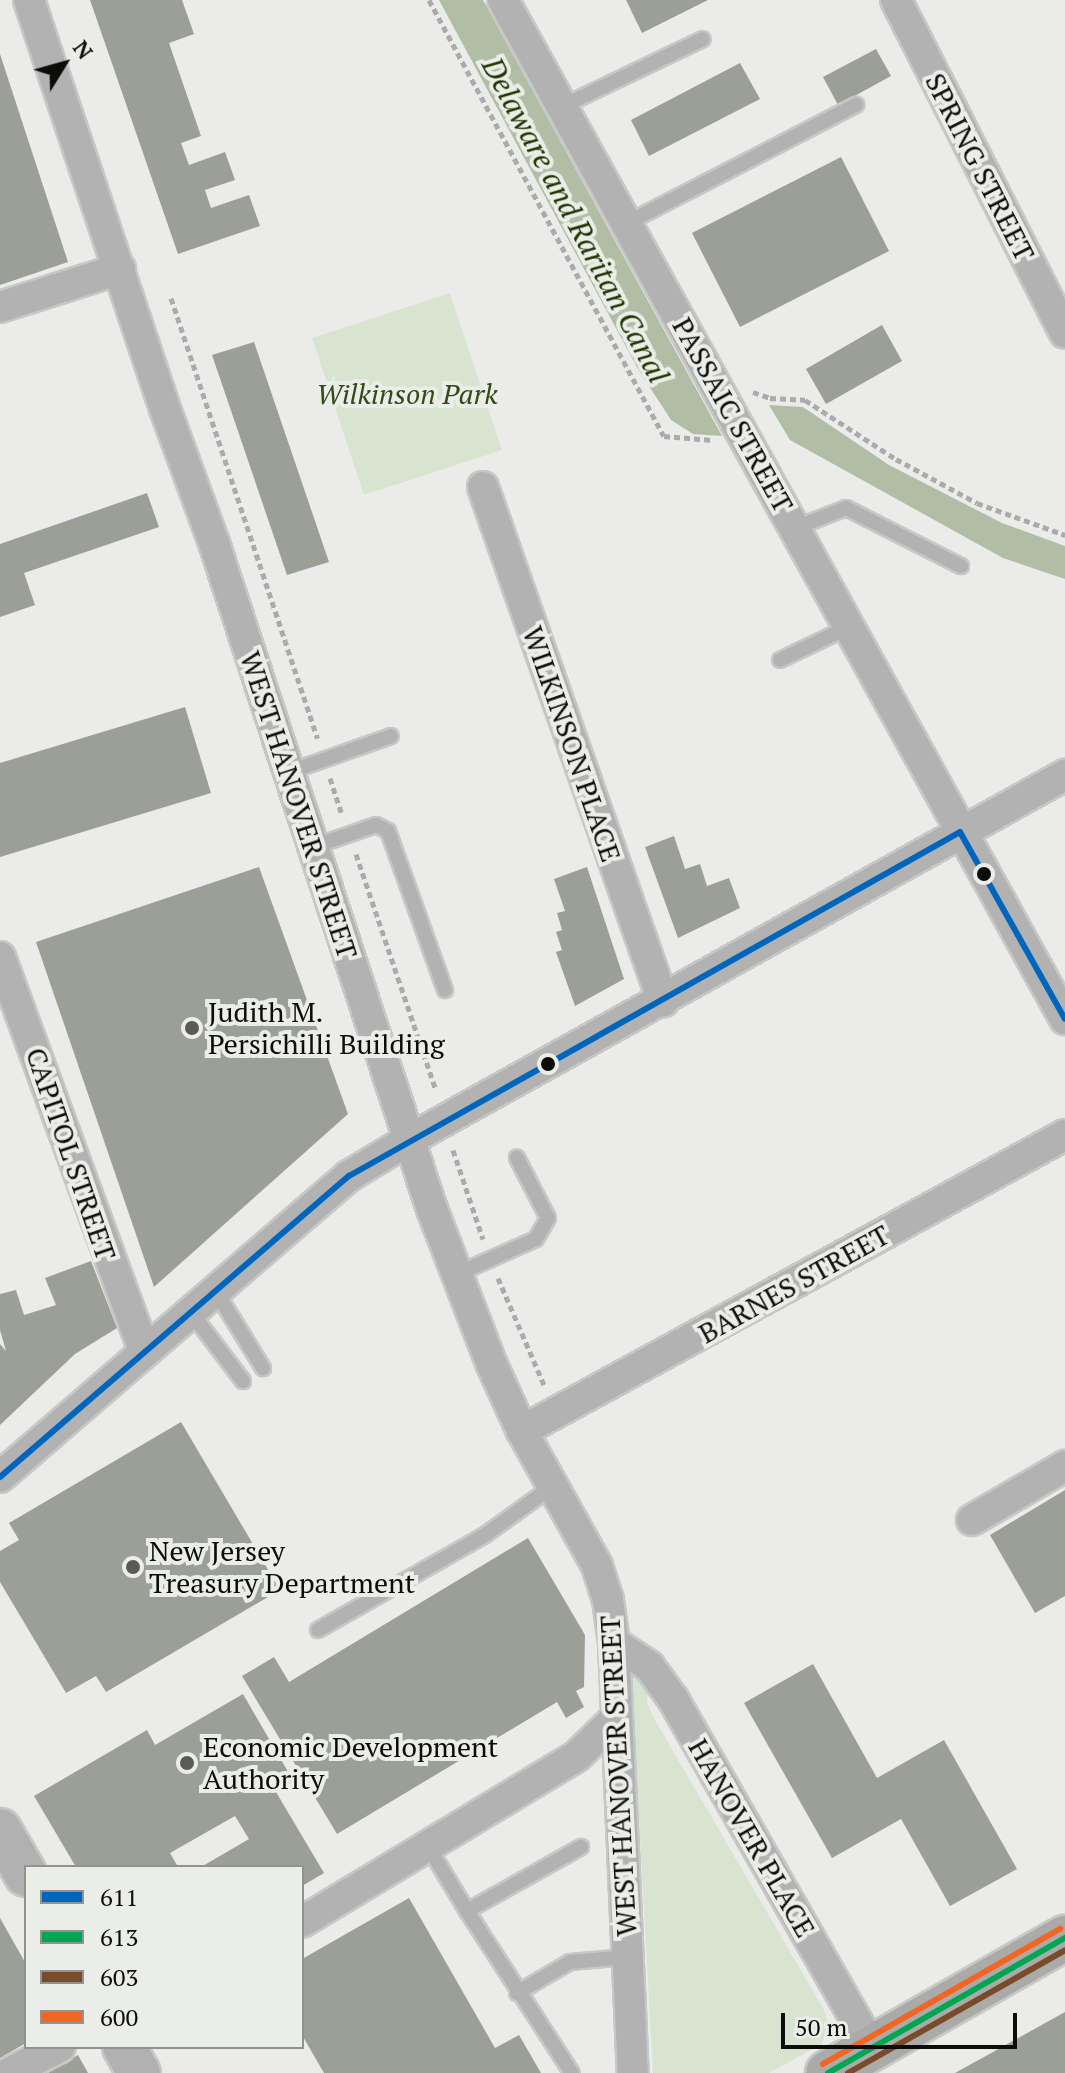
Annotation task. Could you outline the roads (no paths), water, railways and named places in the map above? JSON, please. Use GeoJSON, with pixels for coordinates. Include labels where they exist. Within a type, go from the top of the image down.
{"type":"FeatureCollection","features":[{"type":"Feature","properties":{"kind":"main road"},"geometry":{"type":"LineString","coordinates":[[828,2073],[1065,1938]]}},
{"type":"Feature","properties":{"kind":"street","name":"WEST HANOVER STREET"},"geometry":{"type":"LineString","coordinates":[[29,0],[289,772],[409,1140],[457,1274],[522,1431],[597,1566],[608,1600],[614,1643],[633,2073]]}},
{"type":"Feature","properties":{"kind":"street","name":"PASSAIC STREET"},"geometry":{"type":"LineString","coordinates":[[503,0],[1065,1019]]}},
{"type":"Feature","properties":{"kind":"street","name":"SPRING STREET"},"geometry":{"type":"LineString","coordinates":[[896,0],[1056,294],[1065,333]]}},
{"type":"Feature","properties":{"kind":"street"},"geometry":{"type":"LineString","coordinates":[[0,307],[120,269]]}},
{"type":"Feature","properties":{"kind":"street","name":"WILKINSON PLACE"},"geometry":{"type":"LineString","coordinates":[[483,487],[663,1001]]}},
{"type":"Feature","properties":{"kind":"street"},"geometry":{"type":"LineString","coordinates":[[0,1477],[322,1197],[409,1140],[1065,775]]}},
{"type":"Feature","properties":{"kind":"street","name":"CAPITOL STREET"},"geometry":{"type":"LineString","coordinates":[[0,957],[144,1351]]}},
{"type":"Feature","properties":{"kind":"street","name":"BARNES STREET"},"geometry":{"type":"LineString","coordinates":[[522,1431],[1065,1135]]}},
{"type":"Feature","properties":{"kind":"street"},"geometry":{"type":"LineString","coordinates":[[972,1520],[1065,1466]]}},
{"type":"Feature","properties":{"kind":"street","name":"HANOVER PLACE"},"geometry":{"type":"LineString","coordinates":[[614,1643],[649,1666],[673,1699],[872,2048]]}},
{"type":"Feature","properties":{"kind":"street"},"geometry":{"type":"LineString","coordinates":[[304,1921],[577,1756],[616,1718]]}},
{"type":"Feature","properties":{"kind":"street"},"geometry":{"type":"LineString","coordinates":[[0,1830],[24,1872]]}},
{"type":"Feature","properties":{"kind":"street"},"geometry":{"type":"LineString","coordinates":[[9,2073],[56,2049]]}},
{"type":"Feature","properties":{"kind":"street"},"geometry":{"type":"LineString","coordinates":[[125,2049],[139,2073]]}},
{"type":"Feature","properties":{"kind":"lane"},"geometry":{"type":"LineString","coordinates":[[561,107],[703,39]]}},
{"type":"Feature","properties":{"kind":"lane"},"geometry":{"type":"LineString","coordinates":[[627,223],[856,105]]}},
{"type":"Feature","properties":{"kind":"lane"},"geometry":{"type":"LineString","coordinates":[[795,528],[846,508],[961,566]]}},
{"type":"Feature","properties":{"kind":"lane"},"geometry":{"type":"LineString","coordinates":[[780,660],[849,627]]}},
{"type":"Feature","properties":{"kind":"lane"},"geometry":{"type":"LineString","coordinates":[[289,772],[391,736]]}},
{"type":"Feature","properties":{"kind":"lane"},"geometry":{"type":"LineString","coordinates":[[313,847],[376,825],[388,831],[445,990]]}},
{"type":"Feature","properties":{"kind":"lane"},"geometry":{"type":"LineString","coordinates":[[457,1274],[536,1239],[548,1218],[517,1158]]}},
{"type":"Feature","properties":{"kind":"lane"},"geometry":{"type":"LineString","coordinates":[[215,1290],[263,1368]]}},
{"type":"Feature","properties":{"kind":"lane"},"geometry":{"type":"LineString","coordinates":[[190,1311],[243,1381]]}},
{"type":"Feature","properties":{"kind":"lane"},"geometry":{"type":"LineString","coordinates":[[318,1630],[485,1535],[553,1486]]}},
{"type":"Feature","properties":{"kind":"lane"},"geometry":{"type":"LineString","coordinates":[[467,1911],[581,1847]]}},
{"type":"Feature","properties":{"kind":"lane"},"geometry":{"type":"LineString","coordinates":[[429,1848],[517,1993],[572,2073]]}},
{"type":"Feature","properties":{"kind":"lane"},"geometry":{"type":"LineString","coordinates":[[517,1993],[570,1962],[628,1957]]}},
{"type":"Feature","properties":{"kind":"water","name":"Delaware and Raritan Canal"},"geometry":{"type":"Polygon","coordinates":[[[439,0],[483,0],[722,436],[693,434],[671,420],[638,369],[439,0]]]}},
{"type":"Feature","properties":{"kind":"water"},"geometry":{"type":"Polygon","coordinates":[[[769,405],[803,407],[889,465],[1002,523],[1065,546],[1065,579],[1003,558],[790,440],[769,405]]]}},
{"type":"Feature","properties":{"kind":"place","name":"Judith M. Persichilli Building"},"geometry":{"type":"Point","coordinates":[192,1028]}},
{"type":"Feature","properties":{"kind":"place","name":"New Jersey Treasury Department"},"geometry":{"type":"Point","coordinates":[133,1567]}},
{"type":"Feature","properties":{"kind":"place","name":"Economic Development Authority"},"geometry":{"type":"Point","coordinates":[187,1763]}},
{"type":"Feature","properties":{"kind":"park label","name":"Wilkinson Park"},"geometry":{"type":"Point","coordinates":[407,394]}}]}
